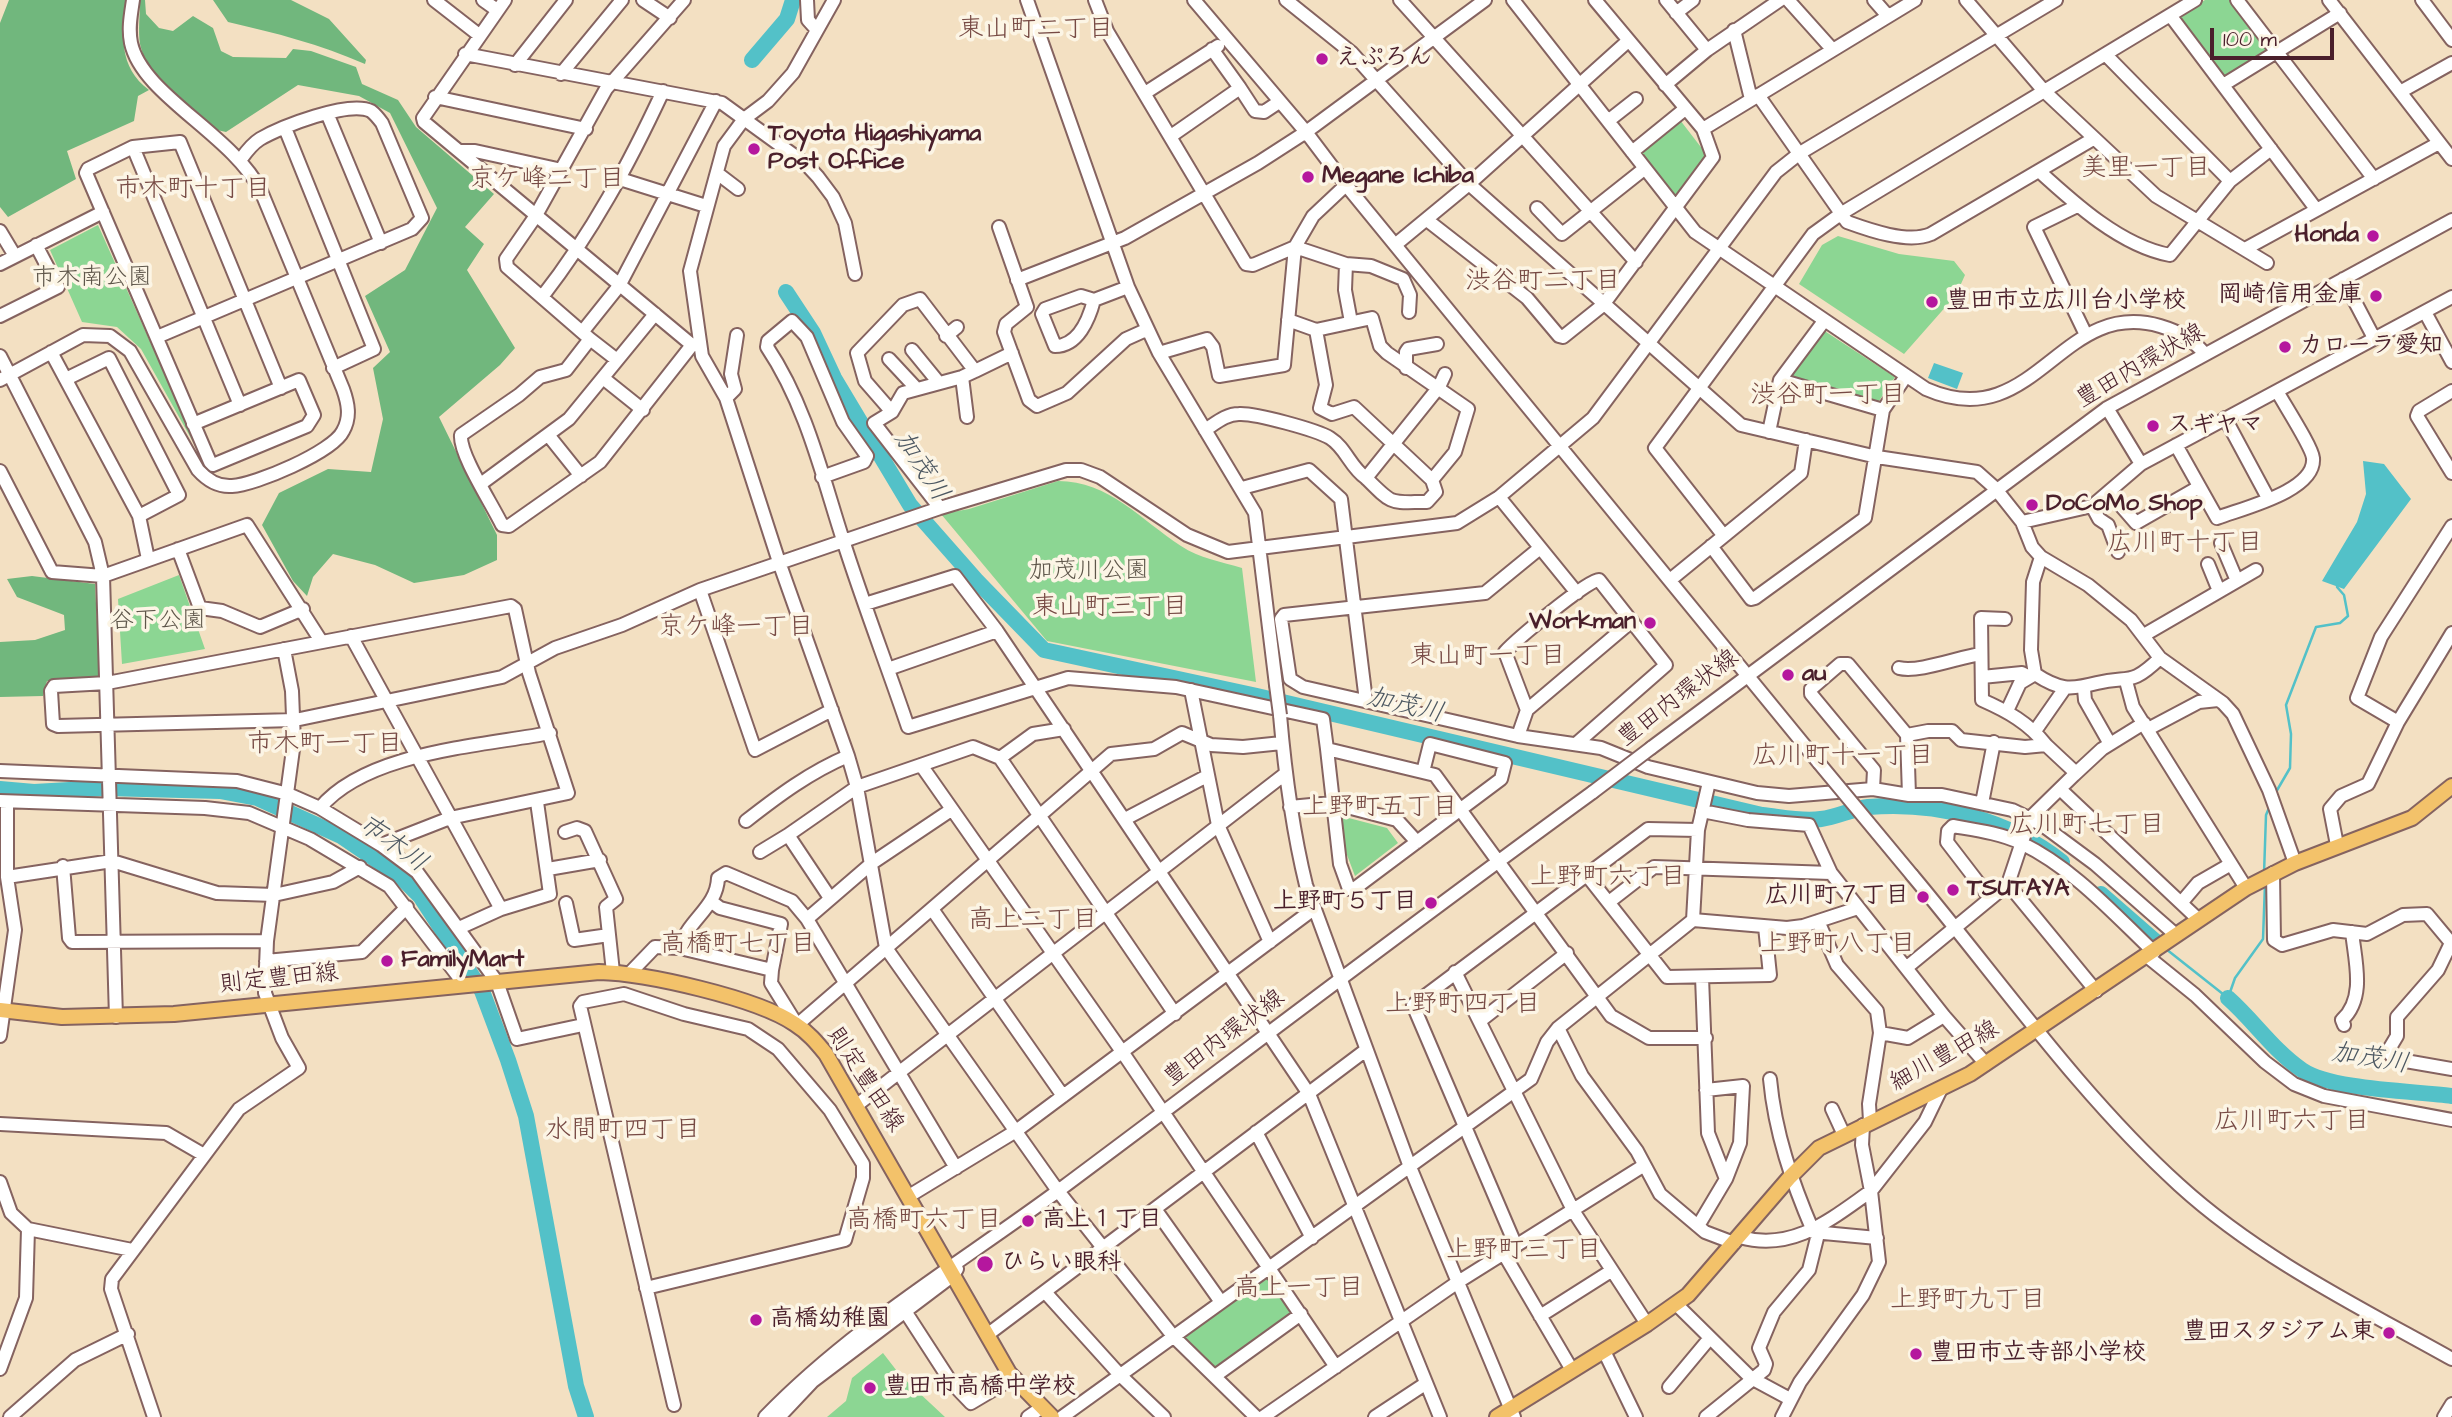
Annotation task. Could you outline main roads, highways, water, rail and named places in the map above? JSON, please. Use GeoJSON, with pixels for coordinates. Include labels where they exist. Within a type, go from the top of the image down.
{"type":"FeatureCollection","features":[{"type":"Feature","properties":{"kind":"main road","name":"細川豊田線"},"geometry":{"type":"LineString","coordinates":[[1507,1414],[1676,1304],[1710,1272],[1790,1177],[1819,1148],[1941,1089],[1986,1064],[2246,888],[2337,845],[2412,818],[2452,786]]}},
{"type":"Feature","properties":{"kind":"main road","name":"則定豊田線"},"geometry":{"type":"LineString","coordinates":[[2,1011],[62,1017],[116,1017],[613,972],[759,1007],[797,1025],[826,1054],[1013,1378],[1046,1412]]}},
{"type":"Feature","properties":{"kind":"water"},"geometry":{"type":"Polygon","coordinates":[[[1934,363],[1963,373],[1957,389],[1928,378],[1934,363]]]}},
{"type":"Feature","properties":{"kind":"water"},"geometry":{"type":"Polygon","coordinates":[[[2363,461],[2384,464],[2411,499],[2344,589],[2322,581],[2357,522],[2366,494],[2363,461]]]}},
{"type":"Feature","properties":{"kind":"waterway","name":"加茂川"},"geometry":{"type":"LineString","coordinates":[[752,60],[787,19],[793,0]]}},
{"type":"Feature","properties":{"kind":"waterway","name":"加茂川"},"geometry":{"type":"LineString","coordinates":[[786,292],[813,333],[834,378],[910,505],[976,580],[1044,650],[1257,696],[1762,815],[1814,820],[1862,808],[1894,806],[1920,807],[1971,816],[2019,835],[2062,862]]}},
{"type":"Feature","properties":{"kind":"waterway"},"geometry":{"type":"LineString","coordinates":[[2276,792],[2290,768],[2291,734],[2286,705],[2316,627],[2340,623],[2348,616],[2344,595],[2337,587]]}},
{"type":"Feature","properties":{"kind":"waterway","name":"市木川"},"geometry":{"type":"LineString","coordinates":[[0,789],[34,792],[105,788],[220,791],[257,798],[341,836],[401,877],[420,896],[482,991],[526,1116],[576,1386],[586,1417]]}},
{"type":"Feature","properties":{"kind":"waterway"},"geometry":{"type":"LineString","coordinates":[[2264,874],[2266,815],[2269,808]]}},
{"type":"Feature","properties":{"kind":"waterway"},"geometry":{"type":"LineString","coordinates":[[2166,949],[2228,998],[2235,978],[2263,939],[2265,884]]}},
{"type":"Feature","properties":{"kind":"waterway","name":"加茂川"},"geometry":{"type":"LineString","coordinates":[[2101,894],[2155,941]]}},
{"type":"Feature","properties":{"kind":"waterway","name":"加茂川"},"geometry":{"type":"LineString","coordinates":[[2228,998],[2282,1054],[2315,1077],[2352,1086],[2452,1096]]}},
{"type":"Feature","properties":{"kind":"place","name":"えぷろん"},"geometry":{"type":"Point","coordinates":[1322,59]}},
{"type":"Feature","properties":{"kind":"place","name":"Toyota Higashiyama Post Office"},"geometry":{"type":"Point","coordinates":[754,149]}},
{"type":"Feature","properties":{"kind":"place","name":"Megane Ichiba"},"geometry":{"type":"Point","coordinates":[1308,177]}},
{"type":"Feature","properties":{"kind":"place","name":"Honda"},"geometry":{"type":"Point","coordinates":[2373,236]}},
{"type":"Feature","properties":{"kind":"place","name":"岡崎信用金庫"},"geometry":{"type":"Point","coordinates":[2376,296]}},
{"type":"Feature","properties":{"kind":"place","name":"豊田市立広川台小学校"},"geometry":{"type":"Point","coordinates":[1932,302]}},
{"type":"Feature","properties":{"kind":"place","name":"カローラ愛知"},"geometry":{"type":"Point","coordinates":[2285,347]}},
{"type":"Feature","properties":{"kind":"place","name":"スギヤマ"},"geometry":{"type":"Point","coordinates":[2153,426]}},
{"type":"Feature","properties":{"kind":"place","name":"DoCoMo Shop"},"geometry":{"type":"Point","coordinates":[2032,505]}},
{"type":"Feature","properties":{"kind":"place","name":"Workman"},"geometry":{"type":"Point","coordinates":[1650,623]}},
{"type":"Feature","properties":{"kind":"place","name":"au"},"geometry":{"type":"Point","coordinates":[1788,675]}},
{"type":"Feature","properties":{"kind":"place","name":"TSUTAYA"},"geometry":{"type":"Point","coordinates":[1953,890]}},
{"type":"Feature","properties":{"kind":"place","name":"広川町７丁目"},"geometry":{"type":"Point","coordinates":[1923,897]}},
{"type":"Feature","properties":{"kind":"place","name":"上野町５丁目"},"geometry":{"type":"Point","coordinates":[1431,903]}},
{"type":"Feature","properties":{"kind":"place","name":"FamilyMart"},"geometry":{"type":"Point","coordinates":[387,961]}},
{"type":"Feature","properties":{"kind":"place","name":"高上１丁目"},"geometry":{"type":"Point","coordinates":[1028,1221]}},
{"type":"Feature","properties":{"kind":"place","name":"ひらい眼科"},"geometry":{"type":"Point","coordinates":[985,1264]}},
{"type":"Feature","properties":{"kind":"place","name":"高橋幼稚園"},"geometry":{"type":"Point","coordinates":[756,1320]}},
{"type":"Feature","properties":{"kind":"place","name":"豊田スタジアム東"},"geometry":{"type":"Point","coordinates":[2389,1333]}},
{"type":"Feature","properties":{"kind":"place","name":"豊田市立寺部小学校"},"geometry":{"type":"Point","coordinates":[1916,1354]}},
{"type":"Feature","properties":{"kind":"place","name":"豊田市高橋中学校"},"geometry":{"type":"Point","coordinates":[870,1388]}},
{"type":"Feature","properties":{"kind":"district","name":"東山町二丁目"},"geometry":{"type":"Point","coordinates":[1036,31]}},
{"type":"Feature","properties":{"kind":"district","name":"美里一丁目"},"geometry":{"type":"Point","coordinates":[2146,170]}},
{"type":"Feature","properties":{"kind":"district","name":"京ケ峰二丁目"},"geometry":{"type":"Point","coordinates":[547,181]}},
{"type":"Feature","properties":{"kind":"district","name":"市木町十丁目"},"geometry":{"type":"Point","coordinates":[193,191]}},
{"type":"Feature","properties":{"kind":"district","name":"渋谷町二丁目"},"geometry":{"type":"Point","coordinates":[1543,283]}},
{"type":"Feature","properties":{"kind":"district","name":"渋谷町一丁目"},"geometry":{"type":"Point","coordinates":[1828,397]}},
{"type":"Feature","properties":{"kind":"district","name":"広川町十丁目"},"geometry":{"type":"Point","coordinates":[2185,545]}},
{"type":"Feature","properties":{"kind":"district","name":"東山町三丁目"},"geometry":{"type":"Point","coordinates":[1110,609]}},
{"type":"Feature","properties":{"kind":"district","name":"京ケ峰一丁目"},"geometry":{"type":"Point","coordinates":[736,629]}},
{"type":"Feature","properties":{"kind":"district","name":"東山町一丁目"},"geometry":{"type":"Point","coordinates":[1488,658]}},
{"type":"Feature","properties":{"kind":"district","name":"市木町一丁目"},"geometry":{"type":"Point","coordinates":[325,746]}},
{"type":"Feature","properties":{"kind":"district","name":"広川町十一丁目"},"geometry":{"type":"Point","coordinates":[1843,758]}},
{"type":"Feature","properties":{"kind":"district","name":"上野町五丁目"},"geometry":{"type":"Point","coordinates":[1380,809]}},
{"type":"Feature","properties":{"kind":"district","name":"広川町七丁目"},"geometry":{"type":"Point","coordinates":[2087,827]}},
{"type":"Feature","properties":{"kind":"district","name":"上野町六丁目"},"geometry":{"type":"Point","coordinates":[1608,879]}},
{"type":"Feature","properties":{"kind":"district","name":"高上二丁目"},"geometry":{"type":"Point","coordinates":[1033,922]}},
{"type":"Feature","properties":{"kind":"district","name":"高橋町七丁目"},"geometry":{"type":"Point","coordinates":[738,946]}},
{"type":"Feature","properties":{"kind":"district","name":"上野町八丁目"},"geometry":{"type":"Point","coordinates":[1838,946]}},
{"type":"Feature","properties":{"kind":"district","name":"上野町四丁目"},"geometry":{"type":"Point","coordinates":[1463,1006]}},
{"type":"Feature","properties":{"kind":"district","name":"広川町六丁目"},"geometry":{"type":"Point","coordinates":[2292,1123]}},
{"type":"Feature","properties":{"kind":"district","name":"水間町四丁目"},"geometry":{"type":"Point","coordinates":[623,1132]}},
{"type":"Feature","properties":{"kind":"district","name":"高橋町六丁目"},"geometry":{"type":"Point","coordinates":[924,1222]}},
{"type":"Feature","properties":{"kind":"district","name":"上野町三丁目"},"geometry":{"type":"Point","coordinates":[1524,1252]}},
{"type":"Feature","properties":{"kind":"district","name":"高上一丁目"},"geometry":{"type":"Point","coordinates":[1299,1290]}},
{"type":"Feature","properties":{"kind":"district","name":"上野町九丁目"},"geometry":{"type":"Point","coordinates":[1968,1302]}},
{"type":"Feature","properties":{"kind":"park label","name":"市木南公園"},"geometry":{"type":"Point","coordinates":[92,279]}},
{"type":"Feature","properties":{"kind":"park label","name":"加茂川公園"},"geometry":{"type":"Point","coordinates":[1089,572]}},
{"type":"Feature","properties":{"kind":"park label","name":"谷下公園"},"geometry":{"type":"Point","coordinates":[158,622]}}]}
